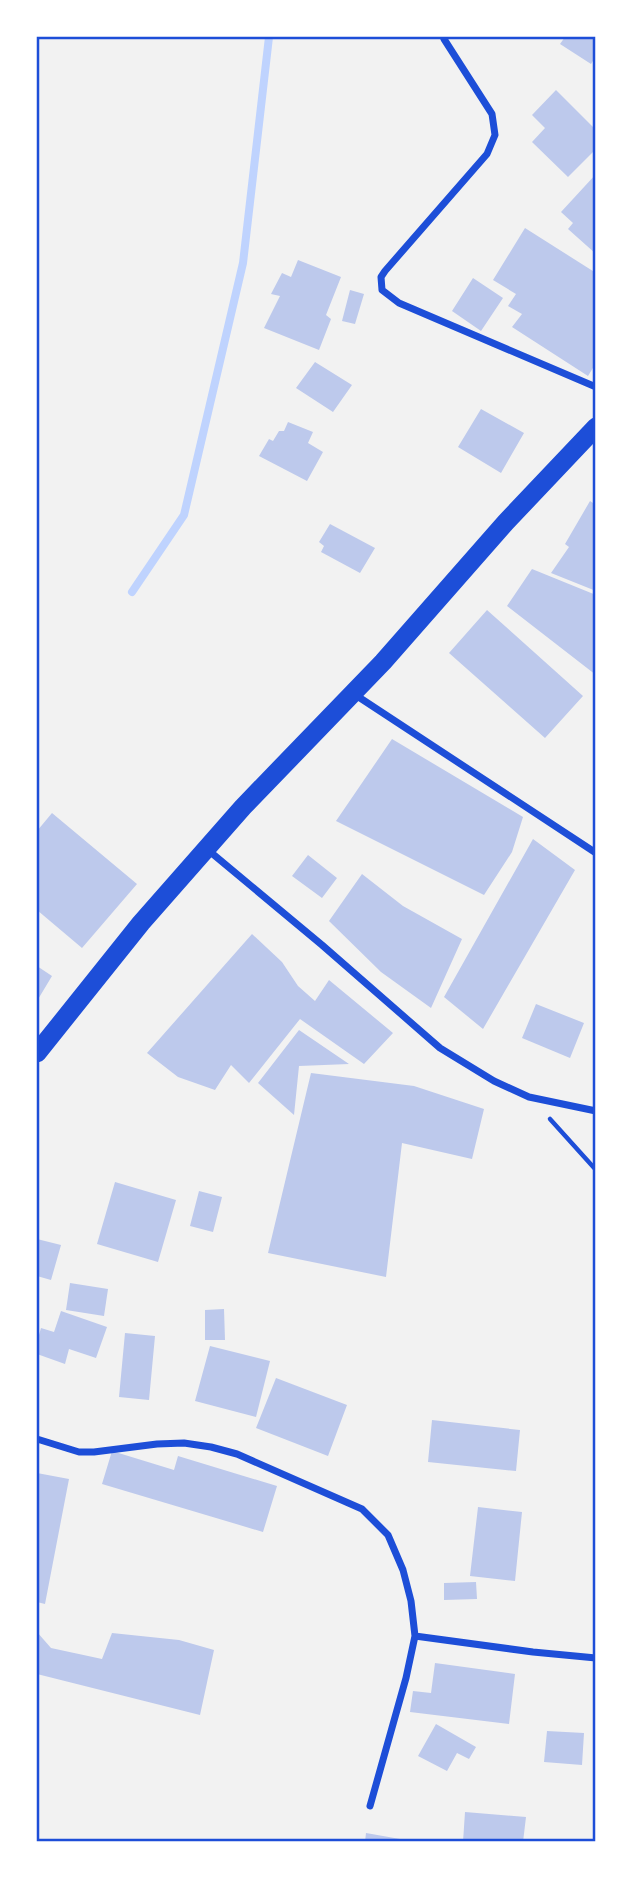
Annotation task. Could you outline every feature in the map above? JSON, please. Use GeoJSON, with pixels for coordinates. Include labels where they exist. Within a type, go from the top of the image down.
{"type":"FeatureCollection","features":[{"type":"Feature","properties":{"kind":"highway"},"geometry":{"type":"LineString","coordinates":[[37,1053],[141,923],[206,849],[383,662],[506,522],[596,427]]}},
{"type":"Feature","properties":{"kind":"street"},"geometry":{"type":"LineString","coordinates":[[444,39],[492,114],[495,135],[487,154],[385,271],[381,277],[382,290],[398,303],[596,387]]}},
{"type":"Feature","properties":{"kind":"street"},"geometry":{"type":"LineString","coordinates":[[352,693],[596,853]]}},
{"type":"Feature","properties":{"kind":"street"},"geometry":{"type":"LineString","coordinates":[[206,849],[440,1048],[494,1081],[529,1097],[596,1111]]}},
{"type":"Feature","properties":{"kind":"street"},"geometry":{"type":"LineString","coordinates":[[37,1439],[79,1452],[184,1443],[237,1454],[362,1509],[388,1535],[403,1570],[411,1601],[415,1636],[370,1806]]}},
{"type":"Feature","properties":{"kind":"street"},"geometry":{"type":"LineString","coordinates":[[415,1636],[596,1658]]}},
{"type":"Feature","properties":{"kind":"path"},"geometry":{"type":"LineString","coordinates":[[529,1097],[596,1170]]}},
{"type":"Feature","properties":{"kind":"building"},"geometry":{"type":"Polygon","coordinates":[[[565,37],[596,37],[596,56],[591,64],[560,44],[565,37]]]}},
{"type":"Feature","properties":{"kind":"building"},"geometry":{"type":"Polygon","coordinates":[[[556,90],[596,130],[596,149],[568,177],[532,142],[545,128],[532,115],[556,90]]]}},
{"type":"Feature","properties":{"kind":"building"},"geometry":{"type":"Polygon","coordinates":[[[596,174],[596,254],[568,229],[573,223],[561,212],[596,174]]]}},
{"type":"Feature","properties":{"kind":"building"},"geometry":{"type":"Polygon","coordinates":[[[525,228],[596,273],[596,363],[588,376],[512,327],[522,314],[508,306],[516,294],[493,280],[525,228]]]}},
{"type":"Feature","properties":{"kind":"building"},"geometry":{"type":"Polygon","coordinates":[[[298,260],[341,277],[326,315],[331,319],[319,350],[264,328],[280,296],[271,294],[282,273],[291,277],[298,260]]]}},
{"type":"Feature","properties":{"kind":"building"},"geometry":{"type":"Polygon","coordinates":[[[473,278],[503,298],[481,331],[452,311],[473,278]]]}},
{"type":"Feature","properties":{"kind":"building"},"geometry":{"type":"Polygon","coordinates":[[[350,290],[364,294],[355,324],[342,321],[350,290]]]}},
{"type":"Feature","properties":{"kind":"building"},"geometry":{"type":"Polygon","coordinates":[[[315,362],[352,385],[333,412],[296,388],[315,362]]]}},
{"type":"Feature","properties":{"kind":"building"},"geometry":{"type":"Polygon","coordinates":[[[481,409],[524,433],[501,473],[458,447],[481,409]]]}},
{"type":"Feature","properties":{"kind":"building"},"geometry":{"type":"Polygon","coordinates":[[[288,422],[313,432],[308,443],[323,452],[307,481],[259,456],[269,439],[273,441],[279,431],[284,431],[288,422]]]}},
{"type":"Feature","properties":{"kind":"building"},"geometry":{"type":"Polygon","coordinates":[[[590,501],[596,505],[596,591],[551,573],[569,547],[565,544],[590,501]]]}},
{"type":"Feature","properties":{"kind":"building"},"geometry":{"type":"Polygon","coordinates":[[[330,524],[375,548],[360,573],[321,552],[324,546],[319,542],[330,524]]]}},
{"type":"Feature","properties":{"kind":"building"},"geometry":{"type":"Polygon","coordinates":[[[532,569],[596,595],[596,675],[507,606],[532,569]]]}},
{"type":"Feature","properties":{"kind":"building"},"geometry":{"type":"Polygon","coordinates":[[[487,610],[583,696],[545,738],[449,653],[487,610]]]}},
{"type":"Feature","properties":{"kind":"building"},"geometry":{"type":"Polygon","coordinates":[[[392,739],[523,817],[512,852],[484,895],[336,821],[392,739]]]}},
{"type":"Feature","properties":{"kind":"building"},"geometry":{"type":"Polygon","coordinates":[[[52,813],[137,884],[82,948],[37,910],[37,831],[52,813]]]}},
{"type":"Feature","properties":{"kind":"building"},"geometry":{"type":"Polygon","coordinates":[[[533,839],[575,870],[483,1029],[444,997],[533,839]]]}},
{"type":"Feature","properties":{"kind":"building"},"geometry":{"type":"Polygon","coordinates":[[[308,855],[337,878],[322,898],[292,876],[308,855]]]}},
{"type":"Feature","properties":{"kind":"building"},"geometry":{"type":"Polygon","coordinates":[[[362,874],[403,906],[462,939],[431,1008],[381,972],[329,921],[362,874]]]}},
{"type":"Feature","properties":{"kind":"building"},"geometry":{"type":"Polygon","coordinates":[[[252,934],[282,962],[298,986],[315,1001],[329,980],[393,1033],[364,1064],[300,1019],[249,1083],[231,1065],[215,1090],[178,1077],[147,1053],[252,934]]]}},
{"type":"Feature","properties":{"kind":"building"},"geometry":{"type":"Polygon","coordinates":[[[37,966],[52,976],[37,1001],[37,966]]]}},
{"type":"Feature","properties":{"kind":"building"},"geometry":{"type":"Polygon","coordinates":[[[536,1004],[584,1023],[570,1058],[522,1038],[536,1004]]]}},
{"type":"Feature","properties":{"kind":"building"},"geometry":{"type":"Polygon","coordinates":[[[299,1030],[349,1064],[299,1066],[294,1115],[258,1083],[299,1030]]]}},
{"type":"Feature","properties":{"kind":"building"},"geometry":{"type":"Polygon","coordinates":[[[311,1073],[414,1086],[484,1109],[472,1159],[402,1143],[386,1277],[268,1253],[311,1073]]]}},
{"type":"Feature","properties":{"kind":"building"},"geometry":{"type":"Polygon","coordinates":[[[115,1182],[176,1200],[158,1262],[97,1244],[115,1182]]]}},
{"type":"Feature","properties":{"kind":"building"},"geometry":{"type":"Polygon","coordinates":[[[199,1191],[222,1197],[213,1232],[190,1226],[199,1191]]]}},
{"type":"Feature","properties":{"kind":"building"},"geometry":{"type":"Polygon","coordinates":[[[37,1239],[61,1245],[51,1280],[37,1276],[37,1239]]]}},
{"type":"Feature","properties":{"kind":"building"},"geometry":{"type":"Polygon","coordinates":[[[70,1283],[108,1289],[104,1316],[66,1310],[70,1283]]]}},
{"type":"Feature","properties":{"kind":"building"},"geometry":{"type":"Polygon","coordinates":[[[224,1309],[225,1340],[205,1340],[205,1310],[224,1309]]]}},
{"type":"Feature","properties":{"kind":"building"},"geometry":{"type":"Polygon","coordinates":[[[61,1311],[107,1327],[96,1358],[69,1349],[65,1364],[37,1354],[41,1328],[54,1332],[61,1311]]]}},
{"type":"Feature","properties":{"kind":"building"},"geometry":{"type":"Polygon","coordinates":[[[125,1333],[155,1336],[149,1400],[119,1397],[125,1333]]]}},
{"type":"Feature","properties":{"kind":"building"},"geometry":{"type":"Polygon","coordinates":[[[210,1346],[270,1361],[256,1417],[195,1401],[210,1346]]]}},
{"type":"Feature","properties":{"kind":"building"},"geometry":{"type":"Polygon","coordinates":[[[276,1378],[347,1405],[328,1456],[256,1428],[276,1378]]]}},
{"type":"Feature","properties":{"kind":"building"},"geometry":{"type":"Polygon","coordinates":[[[432,1420],[520,1430],[516,1471],[428,1462],[432,1420]]]}},
{"type":"Feature","properties":{"kind":"building"},"geometry":{"type":"Polygon","coordinates":[[[112,1451],[174,1470],[178,1456],[277,1486],[263,1532],[102,1484],[112,1451]]]}},
{"type":"Feature","properties":{"kind":"building"},"geometry":{"type":"Polygon","coordinates":[[[37,1473],[69,1479],[45,1604],[37,1602],[37,1473]]]}},
{"type":"Feature","properties":{"kind":"building"},"geometry":{"type":"Polygon","coordinates":[[[478,1507],[522,1512],[515,1581],[470,1576],[478,1507]]]}},
{"type":"Feature","properties":{"kind":"building"},"geometry":{"type":"Polygon","coordinates":[[[476,1582],[477,1599],[444,1600],[444,1583],[476,1582]]]}},
{"type":"Feature","properties":{"kind":"building"},"geometry":{"type":"Polygon","coordinates":[[[37,1632],[51,1648],[102,1659],[112,1633],[179,1640],[214,1650],[200,1715],[37,1674],[37,1632]]]}},
{"type":"Feature","properties":{"kind":"building"},"geometry":{"type":"Polygon","coordinates":[[[435,1663],[515,1674],[509,1724],[410,1712],[413,1691],[431,1693],[435,1663]]]}},
{"type":"Feature","properties":{"kind":"building"},"geometry":{"type":"Polygon","coordinates":[[[436,1724],[476,1747],[469,1759],[457,1753],[447,1771],[418,1756],[436,1724]]]}},
{"type":"Feature","properties":{"kind":"building"},"geometry":{"type":"Polygon","coordinates":[[[547,1731],[584,1733],[582,1765],[544,1762],[547,1731]]]}},
{"type":"Feature","properties":{"kind":"building"},"geometry":{"type":"Polygon","coordinates":[[[465,1812],[526,1817],[523,1842],[463,1842],[465,1812]]]}},
{"type":"Feature","properties":{"kind":"building"},"geometry":{"type":"Polygon","coordinates":[[[366,1833],[400,1839],[399,1842],[365,1842],[366,1833]]]}},
{"type":"Feature","properties":{"kind":"waterway"},"geometry":{"type":"LineString","coordinates":[[132,592],[184,515],[243,263],[269,37]]}}]}
